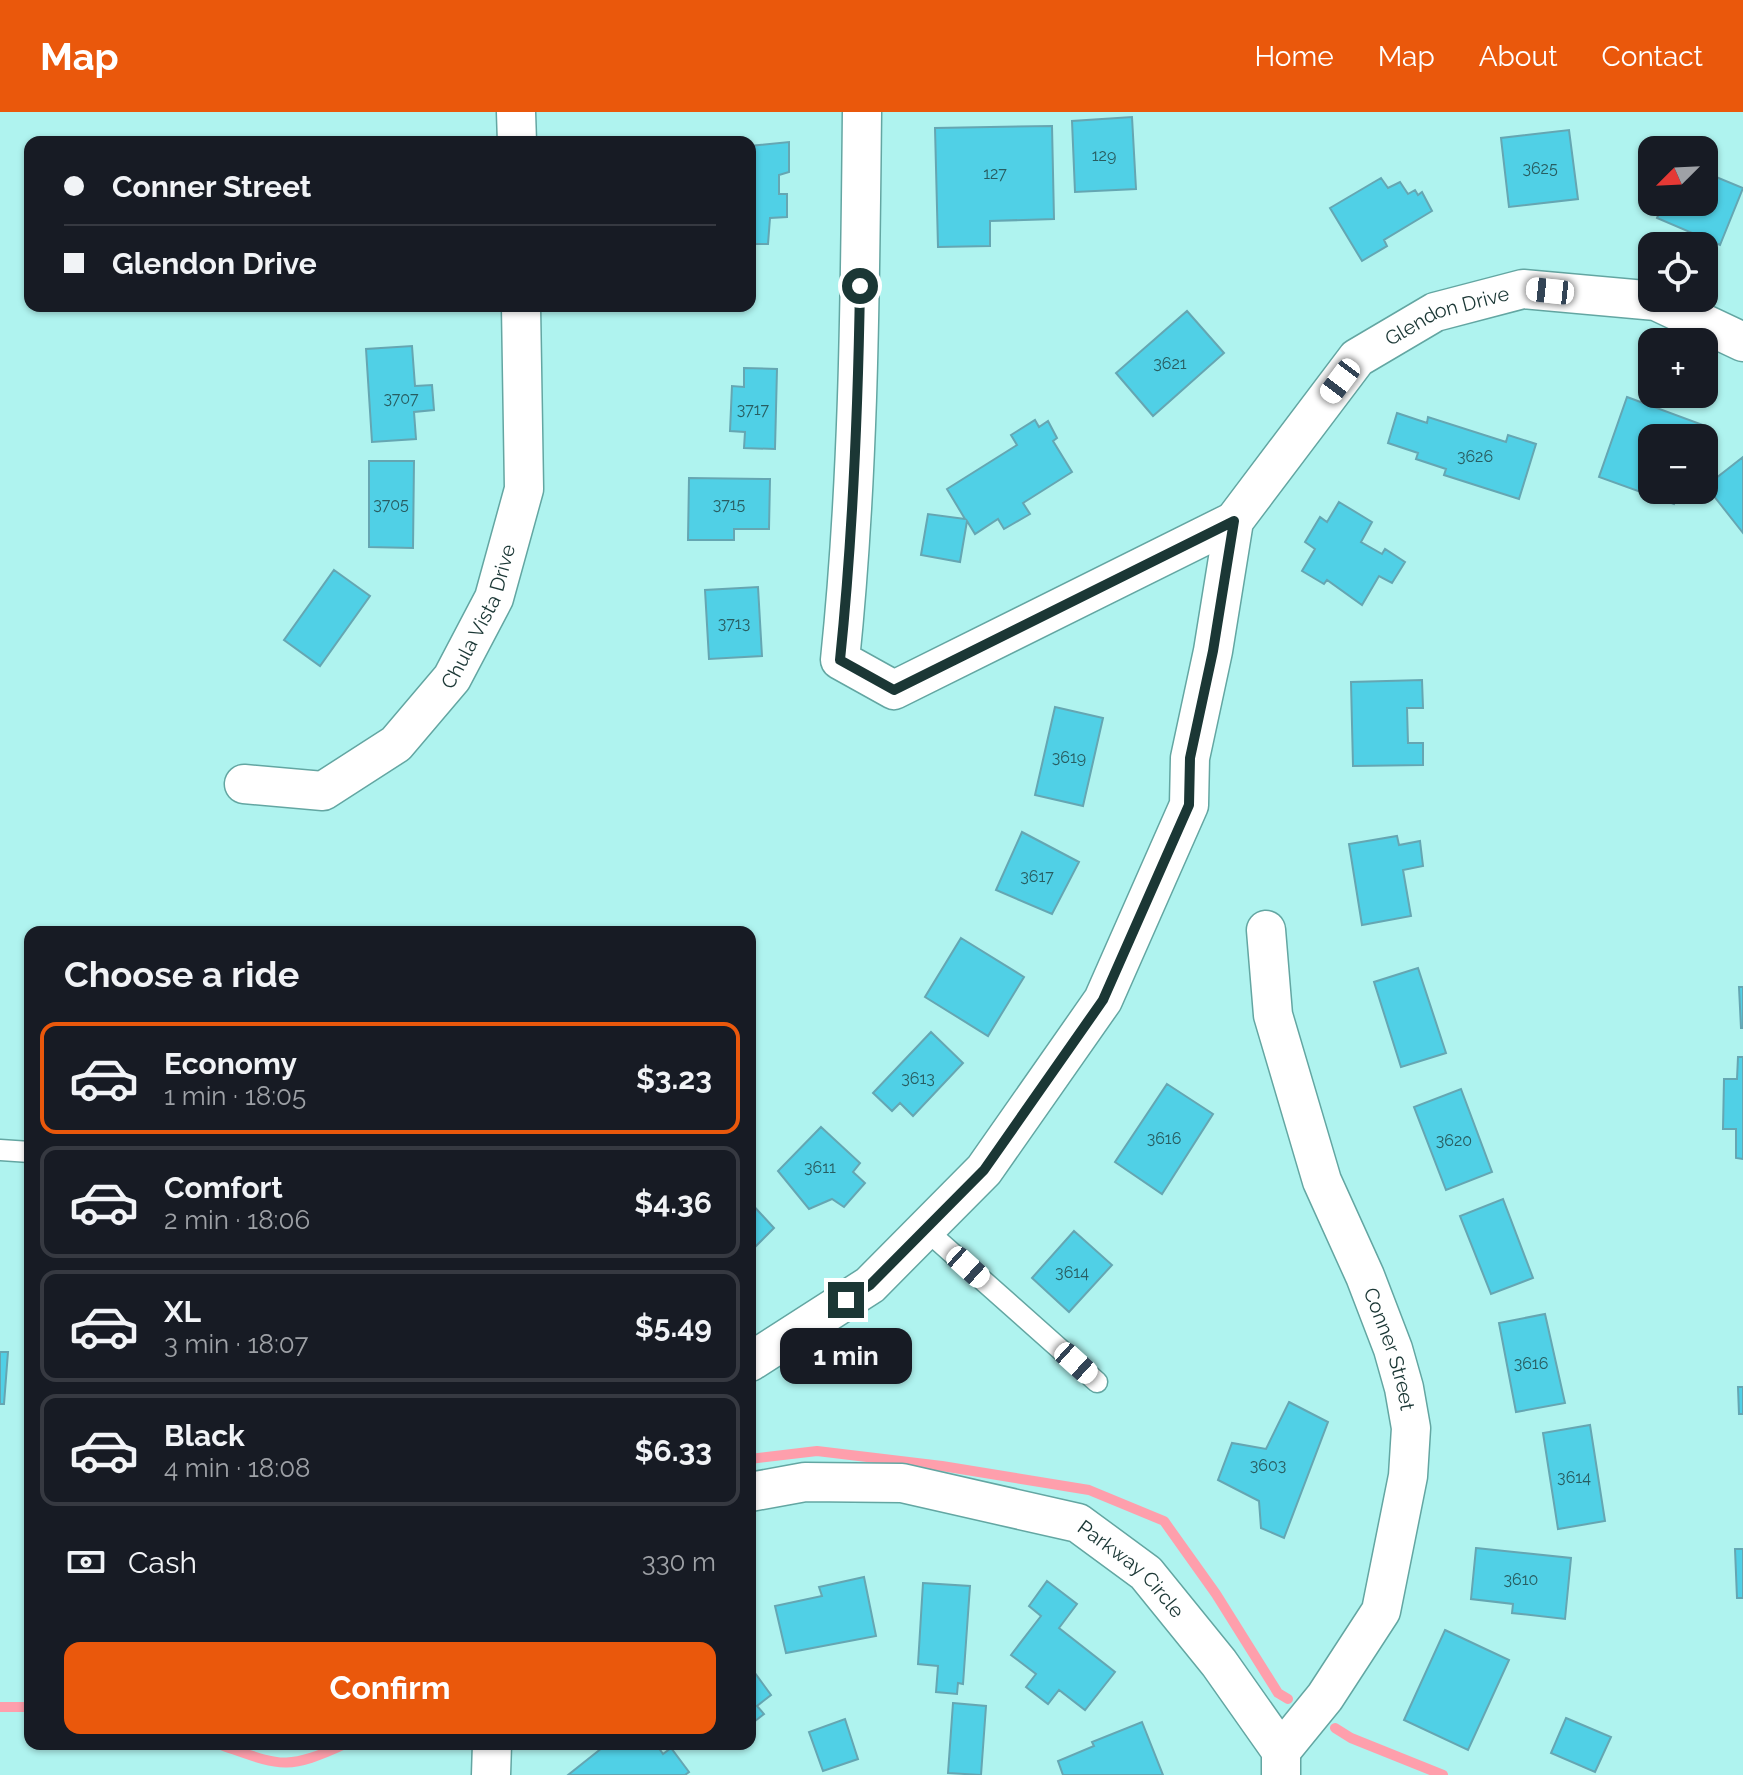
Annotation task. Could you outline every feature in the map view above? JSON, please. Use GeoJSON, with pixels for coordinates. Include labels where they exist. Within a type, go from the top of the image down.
{"type":"FeatureCollection","features":[{"type":"Feature","properties":{"kind":"street"},"geometry":{"type":"LineString","coordinates":[[516,112],[517,136]]}},
{"type":"Feature","properties":{"kind":"street"},"geometry":{"type":"LineString","coordinates":[[862,112],[859,372],[850,560],[840,660],[894,690],[1234,521]]}},
{"type":"Feature","properties":{"kind":"street","name":"Glendon Drive"},"geometry":{"type":"LineString","coordinates":[[756,1358],[870,1285],[984,1170],[1103,1000],[1189,805],[1190,758],[1213,651],[1234,521],[1357,358],[1435,312],[1523,289],[1656,301],[1743,342]]}},
{"type":"Feature","properties":{"kind":"street","name":"Chula Vista Drive"},"geometry":{"type":"LineString","coordinates":[[244,784],[323,791],[396,744],[452,678],[494,598],[524,489],[521,312]]}},
{"type":"Feature","properties":{"kind":"street","name":"Conner Street"},"geometry":{"type":"LineString","coordinates":[[1266,930],[1273,1015],[1322,1181],[1365,1276],[1393,1349],[1411,1428],[1408,1476],[1381,1611],[1281,1763]]}},
{"type":"Feature","properties":{"kind":"street","name":"Parkway Circle"},"geometry":{"type":"LineString","coordinates":[[756,1491],[805,1482],[902,1483],[1078,1523],[1146,1573],[1219,1663],[1281,1763]]}},
{"type":"Feature","properties":{"kind":"street"},"geometry":{"type":"LineString","coordinates":[[491,1775],[492,1750]]}},
{"type":"Feature","properties":{"kind":"lane"},"geometry":{"type":"LineString","coordinates":[[0,1150],[24,1152]]}},
{"type":"Feature","properties":{"kind":"lane"},"geometry":{"type":"LineString","coordinates":[[925,1229],[1097,1382]]}},
{"type":"Feature","properties":{"kind":"building"},"geometry":{"type":"Polygon","coordinates":[[[1132,117],[1136,189],[1075,192],[1072,121],[1132,117]]]}},
{"type":"Feature","properties":{"kind":"building"},"geometry":{"type":"Polygon","coordinates":[[[1052,126],[1054,219],[990,221],[990,246],[938,247],[935,128],[1052,126]]]}},
{"type":"Feature","properties":{"kind":"building"},"geometry":{"type":"Polygon","coordinates":[[[1569,130],[1578,199],[1509,207],[1501,138],[1569,130]]]}},
{"type":"Feature","properties":{"kind":"building"},"geometry":{"type":"Polygon","coordinates":[[[789,142],[789,172],[779,175],[779,194],[787,194],[787,217],[770,218],[768,244],[756,244],[756,145],[789,142]]]}},
{"type":"Feature","properties":{"kind":"building"},"geometry":{"type":"Polygon","coordinates":[[[1381,178],[1388,188],[1400,182],[1408,194],[1415,190],[1418,195],[1422,192],[1432,211],[1384,240],[1387,246],[1362,261],[1330,208],[1381,178]]]}},
{"type":"Feature","properties":{"kind":"building"},"geometry":{"type":"Polygon","coordinates":[[[1718,178],[1743,188],[1720,245],[1718,232],[1690,232],[1657,218],[1718,216],[1718,178]]]}},
{"type":"Feature","properties":{"kind":"building"},"geometry":{"type":"Polygon","coordinates":[[[1187,311],[1224,353],[1153,416],[1116,373],[1187,311]]]}},
{"type":"Feature","properties":{"kind":"building"},"geometry":{"type":"Polygon","coordinates":[[[412,346],[415,386],[432,385],[434,410],[414,412],[416,439],[372,442],[366,349],[412,346]]]}},
{"type":"Feature","properties":{"kind":"building"},"geometry":{"type":"Polygon","coordinates":[[[744,368],[777,369],[775,449],[744,448],[745,432],[730,431],[732,386],[744,387],[744,368]]]}},
{"type":"Feature","properties":{"kind":"building"},"geometry":{"type":"Polygon","coordinates":[[[1627,397],[1638,401],[1638,408],[1657,408],[1700,424],[1638,424],[1638,491],[1599,477],[1627,397]]]}},
{"type":"Feature","properties":{"kind":"building"},"geometry":{"type":"Polygon","coordinates":[[[1397,413],[1427,423],[1428,417],[1506,442],[1508,435],[1536,444],[1519,499],[1444,475],[1446,469],[1416,459],[1418,453],[1388,443],[1397,413]]]}},
{"type":"Feature","properties":{"kind":"building"},"geometry":{"type":"Polygon","coordinates":[[[1035,420],[1039,427],[1048,421],[1057,438],[1053,441],[1072,472],[1023,503],[1030,514],[1004,529],[998,519],[975,534],[967,521],[960,562],[921,555],[928,514],[965,519],[947,489],[1017,445],[1011,435],[1035,420]]]}},
{"type":"Feature","properties":{"kind":"building"},"geometry":{"type":"Polygon","coordinates":[[[1743,457],[1743,533],[1718,501],[1718,477],[1743,457]]]}},
{"type":"Feature","properties":{"kind":"building"},"geometry":{"type":"Polygon","coordinates":[[[369,461],[414,461],[413,548],[369,547],[369,461]]]}},
{"type":"Feature","properties":{"kind":"building"},"geometry":{"type":"Polygon","coordinates":[[[689,478],[770,479],[769,529],[734,529],[734,540],[688,540],[689,478]]]}},
{"type":"Feature","properties":{"kind":"building"},"geometry":{"type":"Polygon","coordinates":[[[1339,502],[1372,522],[1361,542],[1382,554],[1385,549],[1405,562],[1392,583],[1379,576],[1362,605],[1327,580],[1324,584],[1302,571],[1315,549],[1305,542],[1320,517],[1327,522],[1339,502]]]}},
{"type":"Feature","properties":{"kind":"building"},"geometry":{"type":"Polygon","coordinates":[[[334,570],[370,596],[320,666],[284,640],[334,570]]]}},
{"type":"Feature","properties":{"kind":"building"},"geometry":{"type":"Polygon","coordinates":[[[758,587],[762,656],[709,659],[705,590],[758,587]]]}},
{"type":"Feature","properties":{"kind":"building"},"geometry":{"type":"Polygon","coordinates":[[[1422,680],[1423,708],[1407,708],[1408,743],[1423,743],[1423,765],[1353,766],[1351,682],[1422,680]]]}},
{"type":"Feature","properties":{"kind":"building"},"geometry":{"type":"Polygon","coordinates":[[[1055,707],[1103,718],[1083,806],[1035,795],[1055,707]]]}},
{"type":"Feature","properties":{"kind":"building"},"geometry":{"type":"Polygon","coordinates":[[[1022,832],[1079,862],[1052,914],[996,890],[1022,832]]]}},
{"type":"Feature","properties":{"kind":"building"},"geometry":{"type":"Polygon","coordinates":[[[1397,836],[1399,845],[1420,841],[1423,866],[1403,870],[1411,916],[1362,925],[1349,844],[1397,836]]]}},
{"type":"Feature","properties":{"kind":"building"},"geometry":{"type":"Polygon","coordinates":[[[961,938],[1024,977],[988,1036],[925,997],[961,938]]]}},
{"type":"Feature","properties":{"kind":"building"},"geometry":{"type":"Polygon","coordinates":[[[1418,968],[1446,1053],[1401,1067],[1374,982],[1418,968]]]}},
{"type":"Feature","properties":{"kind":"building"},"geometry":{"type":"Polygon","coordinates":[[[1739,987],[1743,987],[1743,1028],[1741,1028],[1739,987]]]}},
{"type":"Feature","properties":{"kind":"building"},"geometry":{"type":"Polygon","coordinates":[[[931,1032],[963,1063],[913,1116],[900,1103],[892,1111],[873,1093],[931,1032]]]}},
{"type":"Feature","properties":{"kind":"building"},"geometry":{"type":"Polygon","coordinates":[[[1738,1057],[1743,1057],[1743,1159],[1736,1158],[1736,1129],[1723,1129],[1724,1079],[1737,1079],[1738,1057]]]}},
{"type":"Feature","properties":{"kind":"building"},"geometry":{"type":"Polygon","coordinates":[[[1167,1084],[1213,1114],[1162,1194],[1115,1162],[1167,1084]]]}},
{"type":"Feature","properties":{"kind":"building"},"geometry":{"type":"Polygon","coordinates":[[[1461,1089],[1492,1172],[1446,1190],[1414,1107],[1461,1089]]]}},
{"type":"Feature","properties":{"kind":"building"},"geometry":{"type":"Polygon","coordinates":[[[821,1127],[860,1163],[853,1172],[865,1183],[844,1207],[832,1199],[809,1209],[778,1171],[821,1127]]]}},
{"type":"Feature","properties":{"kind":"building"},"geometry":{"type":"Polygon","coordinates":[[[1503,1199],[1533,1278],[1491,1294],[1460,1216],[1503,1199]]]}},
{"type":"Feature","properties":{"kind":"building"},"geometry":{"type":"Polygon","coordinates":[[[756,1208],[774,1228],[756,1246],[756,1208]]]}},
{"type":"Feature","properties":{"kind":"building"},"geometry":{"type":"Polygon","coordinates":[[[1074,1231],[1112,1265],[1069,1312],[1032,1278],[1074,1231]]]}},
{"type":"Feature","properties":{"kind":"building"},"geometry":{"type":"Polygon","coordinates":[[[1545,1314],[1565,1403],[1516,1412],[1499,1323],[1545,1314]]]}},
{"type":"Feature","properties":{"kind":"building"},"geometry":{"type":"Polygon","coordinates":[[[0,1352],[8,1352],[4,1404],[0,1404],[0,1352]]]}},
{"type":"Feature","properties":{"kind":"building"},"geometry":{"type":"Polygon","coordinates":[[[1738,1387],[1743,1387],[1743,1414],[1739,1414],[1738,1387]]]}},
{"type":"Feature","properties":{"kind":"building"},"geometry":{"type":"Polygon","coordinates":[[[1289,1402],[1328,1422],[1284,1538],[1261,1528],[1259,1501],[1218,1480],[1232,1443],[1266,1449],[1289,1402]]]}},
{"type":"Feature","properties":{"kind":"building"},"geometry":{"type":"Polygon","coordinates":[[[1590,1425],[1605,1521],[1558,1529],[1543,1433],[1590,1425]]]}},
{"type":"Feature","properties":{"kind":"building"},"geometry":{"type":"Polygon","coordinates":[[[1476,1548],[1571,1558],[1565,1619],[1512,1613],[1513,1604],[1471,1599],[1476,1548]]]}},
{"type":"Feature","properties":{"kind":"building"},"geometry":{"type":"Polygon","coordinates":[[[1735,1549],[1743,1549],[1743,1598],[1737,1598],[1735,1549]]]}},
{"type":"Feature","properties":{"kind":"building"},"geometry":{"type":"Polygon","coordinates":[[[864,1577],[876,1636],[786,1653],[775,1606],[822,1596],[819,1587],[864,1577]]]}},
{"type":"Feature","properties":{"kind":"building"},"geometry":{"type":"Polygon","coordinates":[[[1047,1581],[1077,1604],[1059,1628],[1115,1672],[1085,1710],[1059,1690],[1048,1704],[1026,1687],[1036,1674],[1011,1655],[1041,1616],[1029,1606],[1047,1581]]]}},
{"type":"Feature","properties":{"kind":"building"},"geometry":{"type":"Polygon","coordinates":[[[923,1583],[970,1586],[963,1684],[958,1683],[957,1694],[936,1692],[938,1666],[918,1664],[923,1583]]]}},
{"type":"Feature","properties":{"kind":"building"},"geometry":{"type":"Polygon","coordinates":[[[1445,1630],[1509,1660],[1468,1750],[1404,1720],[1445,1630]]]}},
{"type":"Feature","properties":{"kind":"building"},"geometry":{"type":"Polygon","coordinates":[[[756,1674],[771,1695],[757,1706],[764,1714],[756,1720],[756,1674]]]}},
{"type":"Feature","properties":{"kind":"building"},"geometry":{"type":"Polygon","coordinates":[[[953,1703],[986,1706],[981,1775],[948,1773],[953,1703]]]}},
{"type":"Feature","properties":{"kind":"building"},"geometry":{"type":"Polygon","coordinates":[[[1566,1718],[1611,1737],[1595,1772],[1551,1753],[1566,1718]]]}},
{"type":"Feature","properties":{"kind":"building"},"geometry":{"type":"Polygon","coordinates":[[[845,1719],[858,1759],[823,1771],[809,1732],[845,1719]]]}},
{"type":"Feature","properties":{"kind":"building"},"geometry":{"type":"Polygon","coordinates":[[[1142,1722],[1163,1775],[1063,1775],[1058,1761],[1094,1746],[1092,1742],[1142,1722]]]}},
{"type":"Feature","properties":{"kind":"building"},"geometry":{"type":"Polygon","coordinates":[[[599,1750],[660,1750],[663,1754],[672,1750],[689,1772],[685,1775],[568,1775],[599,1750]]]}},
{"type":"Feature","properties":{"kind":"waterway"},"geometry":{"type":"LineString","coordinates":[[756,1458],[817,1451],[942,1466],[1089,1490],[1164,1521],[1216,1594],[1278,1693],[1288,1699]]}},
{"type":"Feature","properties":{"kind":"waterway"},"geometry":{"type":"LineString","coordinates":[[0,1707],[24,1707]]}},
{"type":"Feature","properties":{"kind":"waterway"},"geometry":{"type":"LineString","coordinates":[[1335,1728],[1351,1738],[1443,1775]]}},
{"type":"Feature","properties":{"kind":"waterway"},"geometry":{"type":"LineString","coordinates":[[235,1750],[282,1762],[308,1759],[332,1750]]}},
{"type":"Feature","properties":{"kind":"route"},"geometry":{"type":"LineString","coordinates":[[846,1300],[870,1285],[984,1170],[1103,1000],[1189,805],[1190,758],[1213,651],[1234,521],[894,690],[840,660],[850,560],[860,286]]}}]}
